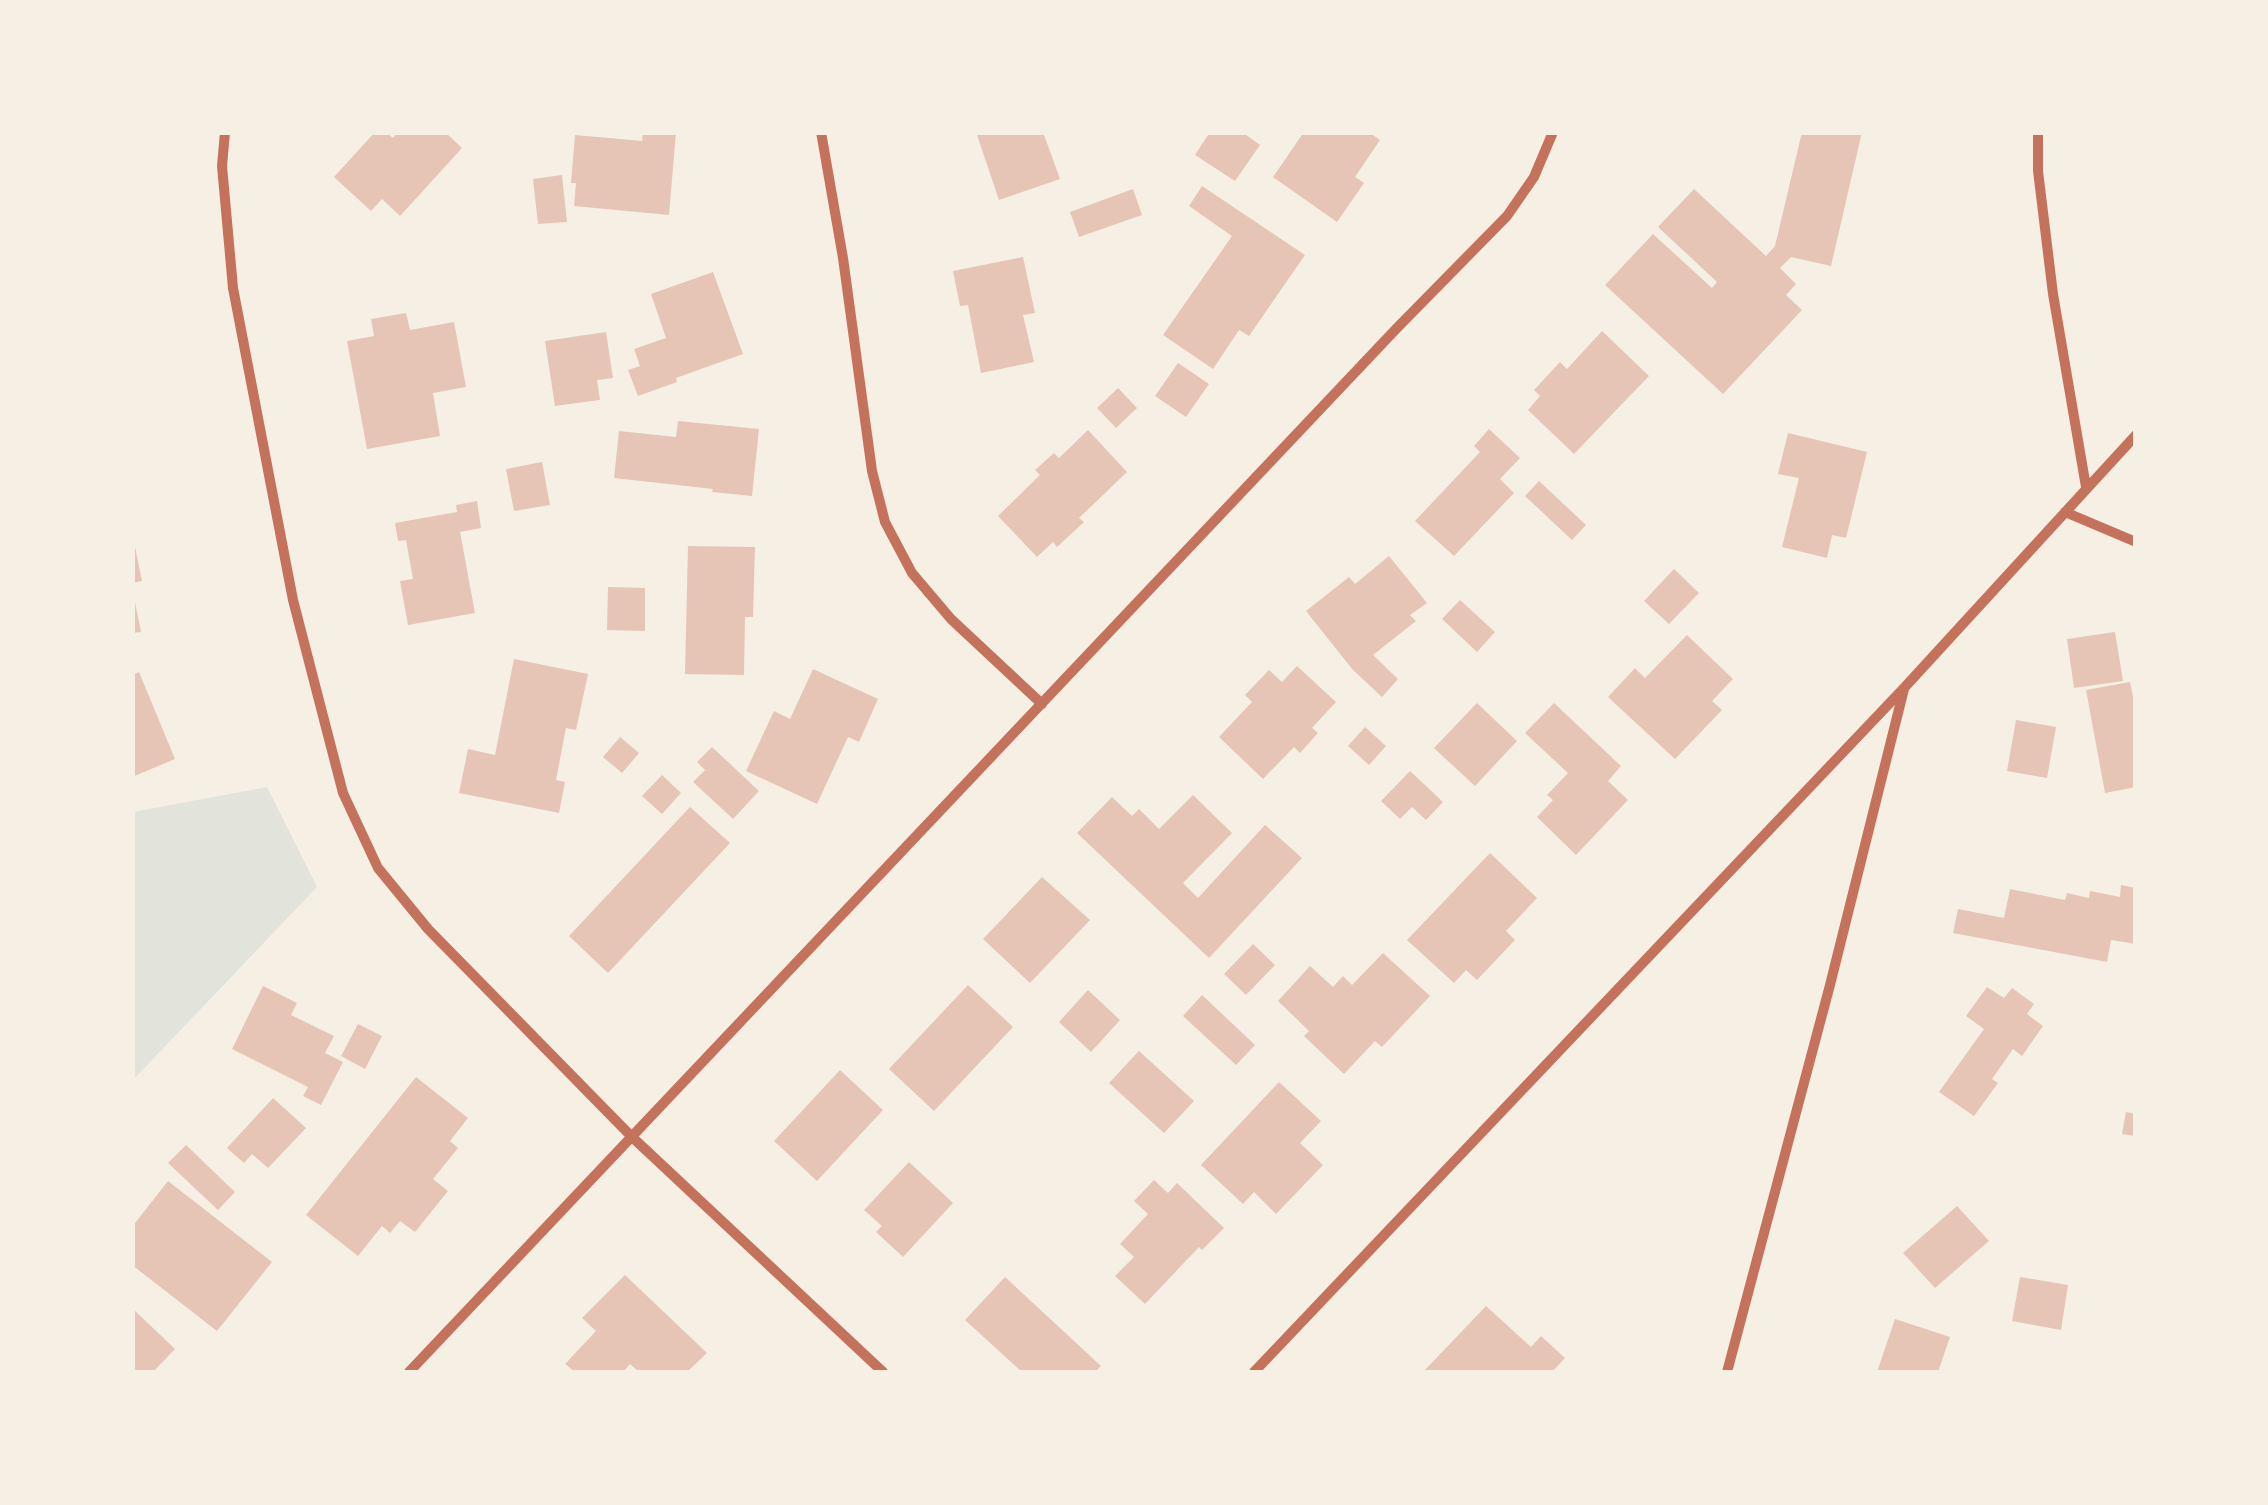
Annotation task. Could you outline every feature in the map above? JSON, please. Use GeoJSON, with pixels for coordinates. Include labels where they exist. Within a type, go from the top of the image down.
{"type":"FeatureCollection","features":[{"type":"Feature","properties":{"kind":"street"},"geometry":{"type":"LineString","coordinates":[[225,132],[222,166],[232,288],[293,600],[343,793],[378,868],[428,929],[631,1136],[883,1372]]}},
{"type":"Feature","properties":{"kind":"street"},"geometry":{"type":"LineString","coordinates":[[821,132],[843,258],[872,471],[884,522],[912,573],[951,618],[1042,704]]}},
{"type":"Feature","properties":{"kind":"street"},"geometry":{"type":"LineString","coordinates":[[409,1372],[1506,216],[1534,177],[1554,132]]}},
{"type":"Feature","properties":{"kind":"street"},"geometry":{"type":"LineString","coordinates":[[2038,132],[2038,171],[2053,294],[2086,488]]}},
{"type":"Feature","properties":{"kind":"street"},"geometry":{"type":"LineString","coordinates":[[1254,1372],[1904,688],[2136,435]]}},
{"type":"Feature","properties":{"kind":"street"},"geometry":{"type":"LineString","coordinates":[[2066,512],[2136,542]]}},
{"type":"Feature","properties":{"kind":"street"},"geometry":{"type":"LineString","coordinates":[[1727,1372],[1904,688]]}},
{"type":"Feature","properties":{"kind":"shaded area"},"geometry":{"type":"Polygon","coordinates":[[[267,787],[317,887],[133,1080],[133,812],[267,787]]]}},
{"type":"Feature","properties":{"kind":"building"},"geometry":{"type":"Polygon","coordinates":[[[375,132],[386,132],[393,138],[398,132],[445,132],[462,148],[400,216],[382,199],[371,211],[334,177],[375,132]]]}},
{"type":"Feature","properties":{"kind":"building"},"geometry":{"type":"Polygon","coordinates":[[[643,132],[676,132],[669,215],[574,206],[576,183],[571,183],[575,135],[642,141],[643,132]]]}},
{"type":"Feature","properties":{"kind":"building"},"geometry":{"type":"Polygon","coordinates":[[[976,132],[1043,132],[1060,179],[999,200],[976,132]]]}},
{"type":"Feature","properties":{"kind":"building"},"geometry":{"type":"Polygon","coordinates":[[[1210,132],[1242,132],[1260,145],[1235,181],[1195,155],[1210,132]]]}},
{"type":"Feature","properties":{"kind":"building"},"geometry":{"type":"Polygon","coordinates":[[[1304,132],[1369,132],[1380,140],[1355,177],[1364,183],[1337,222],[1273,177],[1304,132]]]}},
{"type":"Feature","properties":{"kind":"building"},"geometry":{"type":"Polygon","coordinates":[[[1802,132],[1862,132],[1831,266],[1791,257],[1780,268],[1796,284],[1786,295],[1802,310],[1723,394],[1605,285],[1653,234],[1712,288],[1717,282],[1658,227],[1694,189],[1766,256],[1775,246],[1802,132]]]}},
{"type":"Feature","properties":{"kind":"building"},"geometry":{"type":"Polygon","coordinates":[[[562,175],[567,222],[538,224],[533,179],[562,175]]]}},
{"type":"Feature","properties":{"kind":"building"},"geometry":{"type":"Polygon","coordinates":[[[1202,186],[1305,255],[1249,336],[1239,330],[1213,369],[1163,335],[1232,236],[1189,206],[1202,186]]]}},
{"type":"Feature","properties":{"kind":"building"},"geometry":{"type":"Polygon","coordinates":[[[1133,189],[1142,215],[1079,237],[1070,212],[1133,189]]]}},
{"type":"Feature","properties":{"kind":"building"},"geometry":{"type":"Polygon","coordinates":[[[1023,257],[1035,313],[1023,315],[1034,362],[981,373],[968,305],[960,306],[953,271],[1023,257]]]}},
{"type":"Feature","properties":{"kind":"building"},"geometry":{"type":"Polygon","coordinates":[[[713,272],[743,354],[638,396],[628,370],[640,366],[634,349],[666,338],[651,294],[713,272]]]}},
{"type":"Feature","properties":{"kind":"building"},"geometry":{"type":"Polygon","coordinates":[[[406,313],[410,330],[454,322],[466,387],[433,393],[440,436],[367,449],[347,341],[374,336],[371,319],[406,313]]]}},
{"type":"Feature","properties":{"kind":"building"},"geometry":{"type":"Polygon","coordinates":[[[1602,331],[1649,376],[1574,454],[1528,410],[1540,396],[1534,390],[1560,362],[1567,369],[1602,331]]]}},
{"type":"Feature","properties":{"kind":"building"},"geometry":{"type":"Polygon","coordinates":[[[606,332],[613,378],[597,380],[600,400],[555,406],[545,341],[606,332]]]}},
{"type":"Feature","properties":{"kind":"building"},"geometry":{"type":"Polygon","coordinates":[[[1178,363],[1209,384],[1186,417],[1155,396],[1178,363]]]}},
{"type":"Feature","properties":{"kind":"building"},"geometry":{"type":"Polygon","coordinates":[[[1118,388],[1137,408],[1116,428],[1097,408],[1118,388]]]}},
{"type":"Feature","properties":{"kind":"building"},"geometry":{"type":"Polygon","coordinates":[[[678,421],[759,429],[752,496],[614,478],[619,431],[676,437],[678,421]]]}},
{"type":"Feature","properties":{"kind":"building"},"geometry":{"type":"Polygon","coordinates":[[[1489,429],[1520,458],[1500,479],[1514,493],[1454,556],[1415,521],[1480,452],[1474,446],[1489,429]]]}},
{"type":"Feature","properties":{"kind":"building"},"geometry":{"type":"Polygon","coordinates":[[[1088,430],[1127,472],[1079,518],[1084,522],[1057,547],[1053,542],[1037,557],[998,516],[1040,475],[1035,470],[1054,453],[1059,458],[1088,430]]]}},
{"type":"Feature","properties":{"kind":"building"},"geometry":{"type":"Polygon","coordinates":[[[1788,433],[1867,452],[1846,538],[1832,535],[1827,558],[1782,547],[1799,478],[1778,474],[1788,433]]]}},
{"type":"Feature","properties":{"kind":"building"},"geometry":{"type":"Polygon","coordinates":[[[542,462],[550,505],[514,511],[506,469],[542,462]]]}},
{"type":"Feature","properties":{"kind":"building"},"geometry":{"type":"Polygon","coordinates":[[[1539,481],[1586,525],[1572,540],[1525,496],[1539,481]]]}},
{"type":"Feature","properties":{"kind":"building"},"geometry":{"type":"Polygon","coordinates":[[[477,501],[481,528],[460,532],[475,613],[408,625],[400,581],[413,579],[406,540],[398,541],[395,523],[457,512],[456,505],[477,501]]]}},
{"type":"Feature","properties":{"kind":"building"},"geometry":{"type":"Polygon","coordinates":[[[132,543],[142,581],[132,583],[132,543]]]}},
{"type":"Feature","properties":{"kind":"building"},"geometry":{"type":"Polygon","coordinates":[[[688,546],[755,547],[753,617],[745,617],[744,675],[685,674],[688,546]]]}},
{"type":"Feature","properties":{"kind":"building"},"geometry":{"type":"Polygon","coordinates":[[[1389,556],[1427,603],[1410,615],[1416,621],[1373,655],[1398,679],[1382,697],[1353,670],[1306,611],[1349,577],[1355,584],[1389,556]]]}},
{"type":"Feature","properties":{"kind":"building"},"geometry":{"type":"Polygon","coordinates":[[[1674,569],[1699,593],[1669,624],[1644,601],[1674,569]]]}},
{"type":"Feature","properties":{"kind":"building"},"geometry":{"type":"Polygon","coordinates":[[[608,587],[645,588],[645,631],[607,630],[608,587]]]}},
{"type":"Feature","properties":{"kind":"building"},"geometry":{"type":"Polygon","coordinates":[[[134,597],[141,632],[132,633],[134,597]]]}},
{"type":"Feature","properties":{"kind":"building"},"geometry":{"type":"Polygon","coordinates":[[[1460,600],[1495,632],[1477,652],[1442,619],[1460,600]]]}},
{"type":"Feature","properties":{"kind":"building"},"geometry":{"type":"Polygon","coordinates":[[[2115,632],[2123,681],[2074,688],[2067,639],[2115,632]]]}},
{"type":"Feature","properties":{"kind":"building"},"geometry":{"type":"Polygon","coordinates":[[[1687,635],[1733,679],[1712,701],[1722,710],[1675,759],[1608,697],[1635,668],[1645,678],[1687,635]]]}},
{"type":"Feature","properties":{"kind":"building"},"geometry":{"type":"Polygon","coordinates":[[[514,659],[588,674],[576,730],[566,728],[556,780],[565,782],[559,813],[459,793],[468,749],[495,755],[514,659]]]}},
{"type":"Feature","properties":{"kind":"building"},"geometry":{"type":"Polygon","coordinates":[[[1297,666],[1336,702],[1312,728],[1318,733],[1300,753],[1294,747],[1263,779],[1219,737],[1252,702],[1245,695],[1269,670],[1282,682],[1297,666]]]}},
{"type":"Feature","properties":{"kind":"building"},"geometry":{"type":"Polygon","coordinates":[[[813,669],[878,699],[859,742],[848,737],[817,804],[746,771],[774,711],[790,719],[813,669]]]}},
{"type":"Feature","properties":{"kind":"building"},"geometry":{"type":"Polygon","coordinates":[[[139,672],[175,759],[132,777],[132,675],[139,672]]]}},
{"type":"Feature","properties":{"kind":"building"},"geometry":{"type":"Polygon","coordinates":[[[2130,682],[2136,711],[2136,787],[2105,793],[2086,690],[2130,682]]]}},
{"type":"Feature","properties":{"kind":"building"},"geometry":{"type":"Polygon","coordinates":[[[1477,703],[1517,741],[1475,786],[1434,748],[1477,703]]]}},
{"type":"Feature","properties":{"kind":"building"},"geometry":{"type":"Polygon","coordinates":[[[1554,703],[1621,766],[1608,781],[1628,800],[1576,855],[1537,817],[1553,800],[1547,795],[1568,773],[1525,733],[1554,703]]]}},
{"type":"Feature","properties":{"kind":"building"},"geometry":{"type":"Polygon","coordinates":[[[2016,720],[2056,727],[2047,778],[2007,771],[2016,720]]]}},
{"type":"Feature","properties":{"kind":"building"},"geometry":{"type":"Polygon","coordinates":[[[1365,727],[1386,746],[1369,765],[1348,746],[1365,727]]]}},
{"type":"Feature","properties":{"kind":"building"},"geometry":{"type":"Polygon","coordinates":[[[620,737],[639,753],[622,773],[603,757],[620,737]]]}},
{"type":"Feature","properties":{"kind":"building"},"geometry":{"type":"Polygon","coordinates":[[[712,747],[759,791],[733,819],[693,782],[705,770],[697,762],[712,747]]]}},
{"type":"Feature","properties":{"kind":"building"},"geometry":{"type":"Polygon","coordinates":[[[1410,771],[1443,802],[1426,820],[1412,807],[1400,819],[1381,801],[1410,771]]]}},
{"type":"Feature","properties":{"kind":"building"},"geometry":{"type":"Polygon","coordinates":[[[662,775],[681,793],[662,814],[642,796],[662,775]]]}},
{"type":"Feature","properties":{"kind":"building"},"geometry":{"type":"Polygon","coordinates":[[[1193,795],[1232,833],[1183,883],[1198,898],[1265,825],[1302,858],[1209,958],[1077,833],[1112,797],[1132,816],[1139,809],[1159,829],[1193,795]]]}},
{"type":"Feature","properties":{"kind":"building"},"geometry":{"type":"Polygon","coordinates":[[[690,807],[730,843],[608,973],[569,936],[690,807]]]}},
{"type":"Feature","properties":{"kind":"building"},"geometry":{"type":"Polygon","coordinates":[[[1490,853],[1537,898],[1506,931],[1515,940],[1477,980],[1466,970],[1454,983],[1407,940],[1490,853]]]}},
{"type":"Feature","properties":{"kind":"building"},"geometry":{"type":"Polygon","coordinates":[[[1042,877],[1090,920],[1030,983],[983,939],[1042,877]]]}},
{"type":"Feature","properties":{"kind":"building"},"geometry":{"type":"Polygon","coordinates":[[[2121,885],[2136,888],[2136,944],[2111,940],[2107,962],[1953,933],[1958,909],[2004,918],[2010,889],[2065,900],[2067,893],[2089,898],[2090,891],[2120,897],[2121,885]]]}},
{"type":"Feature","properties":{"kind":"building"},"geometry":{"type":"Polygon","coordinates":[[[1253,944],[1275,965],[1246,995],[1224,974],[1253,944]]]}},
{"type":"Feature","properties":{"kind":"building"},"geometry":{"type":"Polygon","coordinates":[[[1383,953],[1430,996],[1382,1047],[1375,1041],[1344,1074],[1304,1036],[1309,1031],[1278,1001],[1310,966],[1333,987],[1343,976],[1352,985],[1383,953]]]}},
{"type":"Feature","properties":{"kind":"building"},"geometry":{"type":"Polygon","coordinates":[[[968,985],[1013,1027],[934,1111],[889,1069],[968,985]]]}},
{"type":"Feature","properties":{"kind":"building"},"geometry":{"type":"Polygon","coordinates":[[[263,986],[297,1003],[291,1015],[334,1036],[325,1053],[343,1062],[321,1105],[303,1096],[308,1087],[232,1049],[263,986]]]}},
{"type":"Feature","properties":{"kind":"building"},"geometry":{"type":"Polygon","coordinates":[[[1987,987],[2004,998],[2012,988],[2034,1004],[2027,1014],[2043,1026],[2022,1056],[2013,1049],[1992,1079],[1998,1083],[1974,1116],[1939,1092],[1984,1029],[1966,1016],[1987,987]]]}},
{"type":"Feature","properties":{"kind":"building"},"geometry":{"type":"Polygon","coordinates":[[[1088,990],[1120,1020],[1091,1052],[1059,1022],[1088,990]]]}},
{"type":"Feature","properties":{"kind":"building"},"geometry":{"type":"Polygon","coordinates":[[[1202,995],[1255,1045],[1236,1065],[1183,1016],[1202,995]]]}},
{"type":"Feature","properties":{"kind":"building"},"geometry":{"type":"Polygon","coordinates":[[[358,1024],[382,1036],[365,1069],[341,1056],[358,1024]]]}},
{"type":"Feature","properties":{"kind":"building"},"geometry":{"type":"Polygon","coordinates":[[[1139,1051],[1194,1101],[1164,1133],[1109,1083],[1139,1051]]]}},
{"type":"Feature","properties":{"kind":"building"},"geometry":{"type":"Polygon","coordinates":[[[840,1070],[883,1110],[817,1181],[774,1141],[840,1070]]]}},
{"type":"Feature","properties":{"kind":"building"},"geometry":{"type":"Polygon","coordinates":[[[416,1077],[468,1118],[450,1141],[458,1148],[433,1179],[448,1191],[415,1232],[400,1221],[390,1233],[382,1226],[358,1256],[306,1215],[416,1077]]]}},
{"type":"Feature","properties":{"kind":"building"},"geometry":{"type":"Polygon","coordinates":[[[1279,1082],[1321,1121],[1300,1143],[1323,1165],[1276,1214],[1254,1192],[1243,1204],[1201,1165],[1279,1082]]]}},
{"type":"Feature","properties":{"kind":"building"},"geometry":{"type":"Polygon","coordinates":[[[273,1098],[306,1128],[268,1168],[252,1154],[244,1163],[227,1148],[273,1098]]]}},
{"type":"Feature","properties":{"kind":"building"},"geometry":{"type":"Polygon","coordinates":[[[2126,1112],[2136,1114],[2136,1136],[2122,1134],[2126,1112]]]}},
{"type":"Feature","properties":{"kind":"building"},"geometry":{"type":"Polygon","coordinates":[[[186,1145],[235,1192],[218,1210],[168,1163],[186,1145]]]}},
{"type":"Feature","properties":{"kind":"building"},"geometry":{"type":"Polygon","coordinates":[[[909,1162],[953,1203],[903,1257],[876,1232],[882,1226],[864,1210],[909,1162]]]}},
{"type":"Feature","properties":{"kind":"building"},"geometry":{"type":"Polygon","coordinates":[[[1154,1180],[1168,1193],[1177,1183],[1224,1228],[1202,1250],[1199,1247],[1145,1304],[1115,1276],[1134,1257],[1120,1244],[1148,1214],[1134,1201],[1154,1180]]]}},
{"type":"Feature","properties":{"kind":"building"},"geometry":{"type":"Polygon","coordinates":[[[168,1181],[272,1262],[217,1331],[132,1265],[132,1227],[168,1181]]]}},
{"type":"Feature","properties":{"kind":"building"},"geometry":{"type":"Polygon","coordinates":[[[1957,1206],[1989,1241],[1935,1288],[1903,1253],[1957,1206]]]}},
{"type":"Feature","properties":{"kind":"building"},"geometry":{"type":"Polygon","coordinates":[[[625,1275],[707,1353],[687,1372],[639,1372],[630,1364],[623,1372],[575,1372],[565,1364],[596,1331],[582,1318],[625,1275]]]}},
{"type":"Feature","properties":{"kind":"building"},"geometry":{"type":"Polygon","coordinates":[[[1005,1277],[1101,1366],[1095,1372],[1022,1372],[965,1320],[1005,1277]]]}},
{"type":"Feature","properties":{"kind":"building"},"geometry":{"type":"Polygon","coordinates":[[[2020,1277],[2068,1285],[2061,1330],[2012,1321],[2020,1277]]]}},
{"type":"Feature","properties":{"kind":"building"},"geometry":{"type":"Polygon","coordinates":[[[1486,1306],[1531,1347],[1541,1336],[1565,1358],[1552,1372],[1423,1372],[1486,1306]]]}},
{"type":"Feature","properties":{"kind":"building"},"geometry":{"type":"Polygon","coordinates":[[[132,1308],[175,1349],[153,1372],[132,1372],[132,1308]]]}},
{"type":"Feature","properties":{"kind":"building"},"geometry":{"type":"Polygon","coordinates":[[[1895,1319],[1950,1337],[1938,1372],[1877,1372],[1895,1319]]]}}]}
